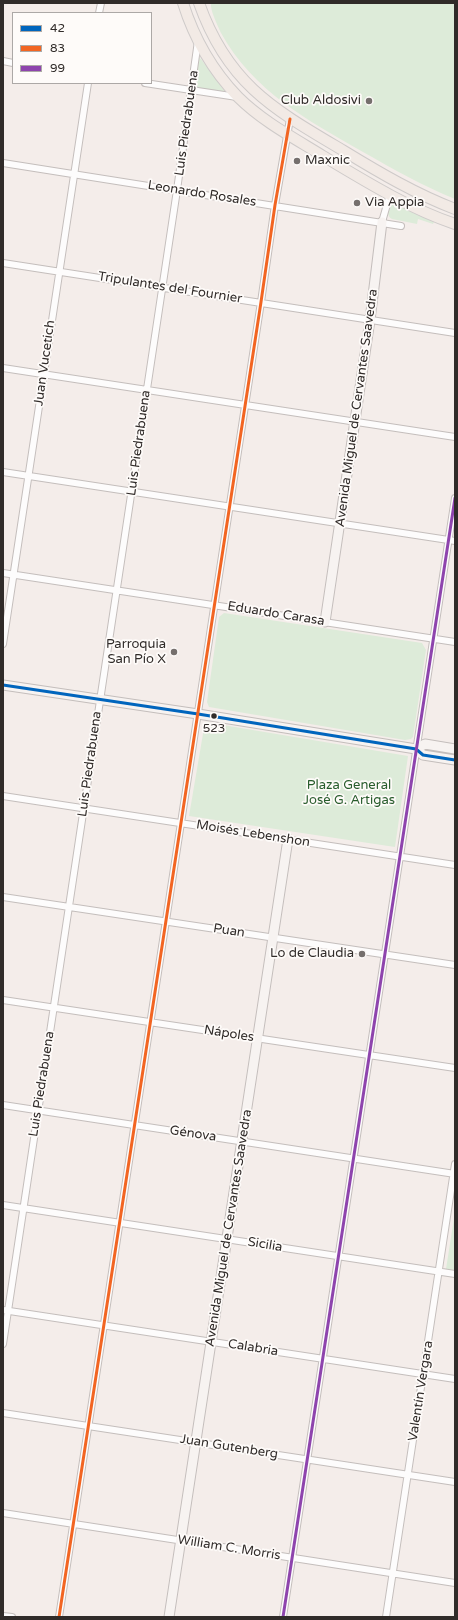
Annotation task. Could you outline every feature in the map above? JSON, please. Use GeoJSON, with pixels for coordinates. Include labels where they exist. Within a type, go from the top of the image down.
{"type":"FeatureCollection","features":[{"type":"Feature","properties":{"kind":"main road"},"geometry":{"type":"LineString","coordinates":[[183,3],[198,41],[216,70],[238,97],[261,116],[287,134],[390,194],[423,212],[455,224]]}},
{"type":"Feature","properties":{"kind":"main road"},"geometry":{"type":"LineString","coordinates":[[199,3],[217,43],[234,69],[255,92],[290,119],[411,189],[455,209]]}},
{"type":"Feature","properties":{"kind":"street","name":"Luis Piedrabuena"},"geometry":{"type":"LineString","coordinates":[[3,1344],[5,1311],[24,1208],[163,287],[198,41]]}},
{"type":"Feature","properties":{"kind":"street","name":"Juan Vucetich"},"geometry":{"type":"LineString","coordinates":[[3,644],[58,271],[88,84]]}},
{"type":"Feature","properties":{"kind":"street"},"geometry":{"type":"LineString","coordinates":[[152,84],[238,97]]}},
{"type":"Feature","properties":{"kind":"street"},"geometry":{"type":"LineString","coordinates":[[59,1617],[121,1223],[275,206],[290,119]]}},
{"type":"Feature","properties":{"kind":"street","name":"Leonardo Rosales"},"geometry":{"type":"LineString","coordinates":[[3,163],[401,226]]}},
{"type":"Feature","properties":{"kind":"street","name":"Avenida Miguel de Cervantes Saavedra"},"geometry":{"type":"LineString","coordinates":[[326,622],[370,320],[382,222],[390,194]]}},
{"type":"Feature","properties":{"kind":"street","name":"Tripulantes del Fournier"},"geometry":{"type":"LineString","coordinates":[[3,263],[455,333]]}},
{"type":"Feature","properties":{"kind":"street"},"geometry":{"type":"LineString","coordinates":[[3,368],[455,437]]}},
{"type":"Feature","properties":{"kind":"street"},"geometry":{"type":"LineString","coordinates":[[3,472],[452,540]]}},
{"type":"Feature","properties":{"kind":"street"},"geometry":{"type":"LineString","coordinates":[[283,1617],[433,638],[452,540],[455,498]]}},
{"type":"Feature","properties":{"kind":"street","name":"Eduardo Carasa"},"geometry":{"type":"LineString","coordinates":[[3,573],[455,642]]}},
{"type":"Feature","properties":{"kind":"street"},"geometry":{"type":"LineString","coordinates":[[3,685],[198,714],[416,749],[423,755],[455,760]]}},
{"type":"Feature","properties":{"kind":"street"},"geometry":{"type":"LineString","coordinates":[[416,749],[425,744],[455,749]]}},
{"type":"Feature","properties":{"kind":"street","name":"Moisés Lebenshon"},"geometry":{"type":"LineString","coordinates":[[3,796],[455,864]]}},
{"type":"Feature","properties":{"kind":"street","name":"Avenida Miguel de Cervantes Saavedra"},"geometry":{"type":"LineString","coordinates":[[170,1617],[288,839]]}},
{"type":"Feature","properties":{"kind":"street","name":"Puan"},"geometry":{"type":"LineString","coordinates":[[3,897],[455,965]]}},
{"type":"Feature","properties":{"kind":"street","name":"Nápoles"},"geometry":{"type":"LineString","coordinates":[[3,1000],[455,1068]]}},
{"type":"Feature","properties":{"kind":"street","name":"Génova"},"geometry":{"type":"LineString","coordinates":[[3,1105],[454,1174]]}},
{"type":"Feature","properties":{"kind":"street","name":"Valentín Vergara"},"geometry":{"type":"LineString","coordinates":[[386,1617],[455,1164]]}},
{"type":"Feature","properties":{"kind":"street","name":"Sicilia"},"geometry":{"type":"LineString","coordinates":[[3,1205],[455,1274]]}},
{"type":"Feature","properties":{"kind":"street","name":"Calabria"},"geometry":{"type":"LineString","coordinates":[[5,1311],[455,1379]]}},
{"type":"Feature","properties":{"kind":"street","name":"Juan Gutenberg"},"geometry":{"type":"LineString","coordinates":[[3,1413],[455,1482]]}},
{"type":"Feature","properties":{"kind":"street","name":"William C. Morris"},"geometry":{"type":"LineString","coordinates":[[3,1513],[455,1582]]}},
{"type":"Feature","properties":{"kind":"street"},"geometry":{"type":"LineString","coordinates":[[3,1616],[12,1617]]}},
{"type":"Feature","properties":{"kind":"green space","name":"Club Aldosivi"},"geometry":{"type":"Polygon","coordinates":[[[211,3],[455,3],[455,199],[397,171],[322,128],[302,116],[265,88],[249,72],[221,33],[213,13],[211,3]]]}},
{"type":"Feature","properties":{"kind":"green space"},"geometry":{"type":"Polygon","coordinates":[[[198,57],[201,59],[226,93],[194,87],[198,57]]]}},
{"type":"Feature","properties":{"kind":"green space"},"geometry":{"type":"Polygon","coordinates":[[[393,204],[434,222],[433,224],[418,219],[417,224],[392,219],[390,218],[388,212],[389,208],[393,204]]]}},
{"type":"Feature","properties":{"kind":"green space"},"geometry":{"type":"Polygon","coordinates":[[[224,613],[422,643],[426,650],[413,737],[405,740],[209,707],[207,702],[219,617],[224,613]]]}},
{"type":"Feature","properties":{"kind":"green space","name":"Plaza General José G. Artigas"},"geometry":{"type":"Polygon","coordinates":[[[205,722],[408,756],[395,847],[189,816],[205,722]]]}},
{"type":"Feature","properties":{"kind":"green space"},"geometry":{"type":"Polygon","coordinates":[[[455,1212],[455,1270],[446,1269],[455,1212]]]}},
{"type":"Feature","properties":{"kind":"transit line","name":"83"},"geometry":{"type":"LineString","coordinates":[[59,1617],[275,205],[290,119]]}},
{"type":"Feature","properties":{"kind":"transit line","name":"99"},"geometry":{"type":"LineString","coordinates":[[283,1617],[455,498]]}},
{"type":"Feature","properties":{"kind":"transit line","name":"42"},"geometry":{"type":"LineString","coordinates":[[3,685],[198,714],[416,749],[423,755],[455,760]]}},
{"type":"Feature","properties":{"kind":"place","name":"Club Aldosivi"},"geometry":{"type":"Point","coordinates":[369,101]}},
{"type":"Feature","properties":{"kind":"place","name":"Maxnic"},"geometry":{"type":"Point","coordinates":[297,161]}},
{"type":"Feature","properties":{"kind":"place","name":"Via Appia"},"geometry":{"type":"Point","coordinates":[357,203]}},
{"type":"Feature","properties":{"kind":"place","name":"Parroquia San Pío X"},"geometry":{"type":"Point","coordinates":[174,652]}},
{"type":"Feature","properties":{"kind":"place","name":"523"},"geometry":{"type":"Point","coordinates":[214,716]}},
{"type":"Feature","properties":{"kind":"place","name":"Lo de Claudia"},"geometry":{"type":"Point","coordinates":[362,954]}}]}
